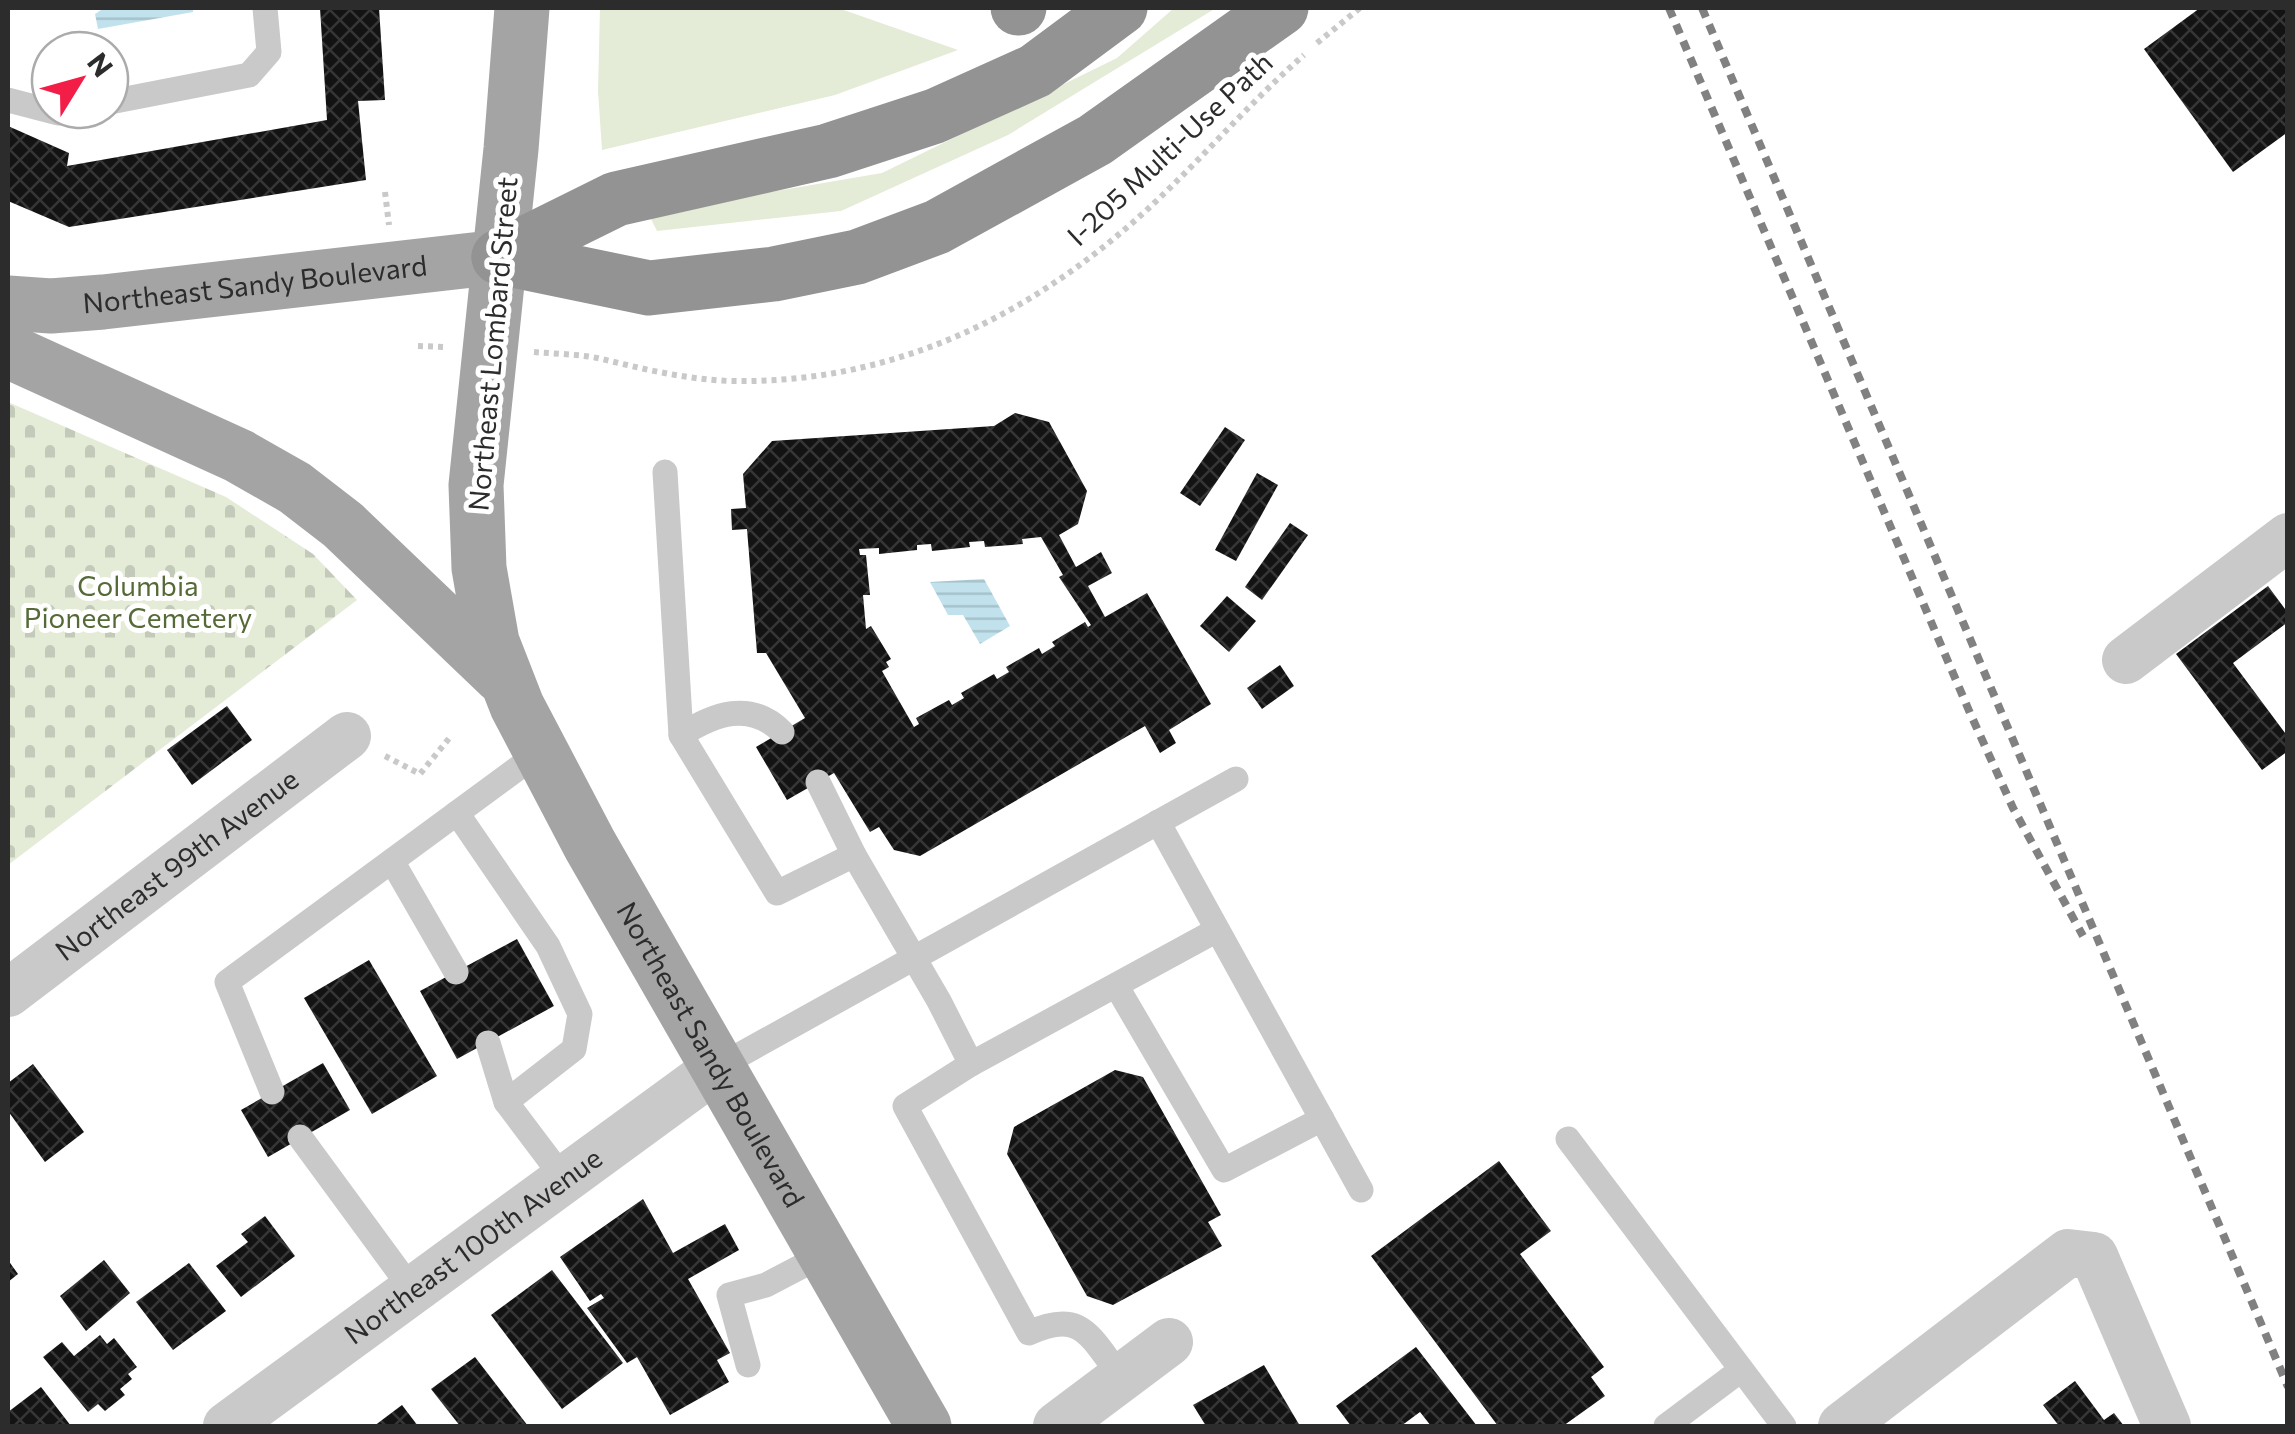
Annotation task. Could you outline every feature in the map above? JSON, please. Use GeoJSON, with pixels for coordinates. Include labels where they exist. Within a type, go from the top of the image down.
{"type":"FeatureCollection","features":[{"type":"Feature","properties":{"kind":"highway"},"geometry":{"type":"LineString","coordinates":[[499,257],[616,200],[828,151],[935,116],[1036,71],[1120,8]]}},
{"type":"Feature","properties":{"kind":"highway"},"geometry":{"type":"LineString","coordinates":[[499,257],[650,288],[774,274],[857,257],[937,227],[1095,140],[1281,8]]}},
{"type":"Feature","properties":{"kind":"main road","name":"Northeast Lombard Street"},"geometry":{"type":"LineString","coordinates":[[504,678],[484,608],[476,525],[480,425],[522,8]]}},
{"type":"Feature","properties":{"kind":"main road","name":"Northeast Sandy Boulevard"},"geometry":{"type":"LineString","coordinates":[[8,302],[51,306],[104,302],[499,257]]}},
{"type":"Feature","properties":{"kind":"main road"},"geometry":{"type":"LineString","coordinates":[[8,351],[225,450],[295,488],[343,525],[504,678]]}},
{"type":"Feature","properties":{"kind":"main road","name":"Northeast Sandy Boulevard"},"geometry":{"type":"LineString","coordinates":[[504,678],[540,752],[924,1426]]}},
{"type":"Feature","properties":{"kind":"street"},"geometry":{"type":"LineString","coordinates":[[2126,660],[2288,538]]}},
{"type":"Feature","properties":{"kind":"street","name":"Northeast 99th Avenue"},"geometry":{"type":"LineString","coordinates":[[8,992],[347,736]]}},
{"type":"Feature","properties":{"kind":"street","name":"Northeast 100th Avenue"},"geometry":{"type":"LineString","coordinates":[[226,1426],[718,1066]]}},
{"type":"Feature","properties":{"kind":"street"},"geometry":{"type":"LineString","coordinates":[[1842,1426],[2068,1253],[2094,1256],[2167,1426]]}},
{"type":"Feature","properties":{"kind":"street"},"geometry":{"type":"LineString","coordinates":[[1068,1423],[1169,1342]]}},
{"type":"Feature","properties":{"kind":"lane"},"geometry":{"type":"LineString","coordinates":[[130,98],[249,75],[270,52],[266,8]]}},
{"type":"Feature","properties":{"kind":"lane"},"geometry":{"type":"LineString","coordinates":[[665,472],[680,735],[776,893],[854,854]]}},
{"type":"Feature","properties":{"kind":"lane"},"geometry":{"type":"LineString","coordinates":[[680,735],[704,720],[735,711],[756,714],[782,732]]}},
{"type":"Feature","properties":{"kind":"lane"},"geometry":{"type":"LineString","coordinates":[[272,1092],[227,982],[540,752]]}},
{"type":"Feature","properties":{"kind":"lane"},"geometry":{"type":"LineString","coordinates":[[718,1066],[1236,778]]}},
{"type":"Feature","properties":{"kind":"lane"},"geometry":{"type":"LineString","coordinates":[[818,782],[971,1064]]}},
{"type":"Feature","properties":{"kind":"lane"},"geometry":{"type":"LineString","coordinates":[[457,813],[548,946],[580,1014],[574,1049],[506,1102]]}},
{"type":"Feature","properties":{"kind":"lane"},"geometry":{"type":"LineString","coordinates":[[1158,822],[1360,1190]]}},
{"type":"Feature","properties":{"kind":"lane"},"geometry":{"type":"LineString","coordinates":[[392,861],[456,972]]}},
{"type":"Feature","properties":{"kind":"lane"},"geometry":{"type":"LineString","coordinates":[[1122,1378],[1080,1328],[1070,1322],[1053,1322],[1029,1333],[904,1106],[971,1064],[1217,930]]}},
{"type":"Feature","properties":{"kind":"lane"},"geometry":{"type":"LineString","coordinates":[[1117,987],[1224,1170],[1322,1119]]}},
{"type":"Feature","properties":{"kind":"lane"},"geometry":{"type":"LineString","coordinates":[[488,1042],[506,1102],[564,1179]]}},
{"type":"Feature","properties":{"kind":"lane"},"geometry":{"type":"LineString","coordinates":[[300,1137],[413,1290]]}},
{"type":"Feature","properties":{"kind":"lane"},"geometry":{"type":"LineString","coordinates":[[1568,1139],[1784,1426]]}},
{"type":"Feature","properties":{"kind":"lane"},"geometry":{"type":"LineString","coordinates":[[748,1365],[729,1294],[766,1286],[825,1254]]}},
{"type":"Feature","properties":{"kind":"lane"},"geometry":{"type":"LineString","coordinates":[[1666,1426],[1742,1370]]}},
{"type":"Feature","properties":{"kind":"path","name":"I-205 Multi-Use Path"},"geometry":{"type":"LineString","coordinates":[[598,358],[642,371],[729,380],[832,374],[917,354],[996,321],[1068,274],[1126,229],[1277,78],[1360,8]]}},
{"type":"Feature","properties":{"kind":"path"},"geometry":{"type":"LineString","coordinates":[[347,736],[420,774],[451,736]]}},
{"type":"Feature","properties":{"kind":"green space"},"geometry":{"type":"Polygon","coordinates":[[[600,8],[838,8],[958,50],[835,95],[602,150],[598,91],[600,8]]]}},
{"type":"Feature","properties":{"kind":"green space"},"geometry":{"type":"Polygon","coordinates":[[[1174,8],[1216,8],[1008,135],[841,211],[657,231],[648,213],[882,173],[1117,58],[1174,8]]]}},
{"type":"Feature","properties":{"kind":"green space","name":"Columbia Pioneer Cemetery"},"geometry":{"type":"Polygon","coordinates":[[[8,402],[226,497],[313,554],[357,600],[8,865],[8,402]]]}},
{"type":"Feature","properties":{"kind":"water"},"geometry":{"type":"Polygon","coordinates":[[[104,8],[193,8],[193,12],[98,29],[95,14],[104,8]]]}},
{"type":"Feature","properties":{"kind":"water"},"geometry":{"type":"Polygon","coordinates":[[[984,579],[1010,626],[980,644],[963,615],[948,615],[930,582],[984,579]]]}},
{"type":"Feature","properties":{"kind":"building"},"geometry":{"type":"Polygon","coordinates":[[[320,8],[379,8],[385,100],[358,101],[366,180],[69,227],[8,201],[8,126],[69,153],[67,166],[327,120],[320,8]]]}},
{"type":"Feature","properties":{"kind":"building"},"geometry":{"type":"Polygon","coordinates":[[[2200,8],[2288,8],[2288,132],[2233,172],[2144,49],[2200,8]]]}},
{"type":"Feature","properties":{"kind":"building"},"geometry":{"type":"Polygon","coordinates":[[[1015,413],[1049,422],[1087,491],[1078,524],[1059,535],[1076,567],[1101,552],[1112,573],[1088,586],[1105,617],[1147,593],[1211,704],[1169,730],[1176,743],[1160,753],[1145,726],[920,856],[894,850],[879,827],[870,832],[834,773],[787,800],[756,747],[805,718],[766,653],[757,653],[747,529],[732,530],[731,509],[746,508],[743,474],[772,441],[994,426],[1015,413]],[[1041,537],[1022,539],[1023,544],[985,547],[984,541],[969,542],[970,547],[932,551],[931,544],[917,545],[917,550],[879,554],[879,548],[859,549],[860,555],[866,555],[870,595],[863,595],[866,629],[871,626],[891,659],[886,662],[889,667],[882,671],[914,727],[919,724],[916,718],[949,700],[952,705],[964,698],[961,693],[994,674],[997,679],[1009,672],[1006,667],[1039,648],[1042,654],[1055,646],[1052,642],[1085,622],[1088,627],[1091,625],[1059,577],[1063,575],[1041,537]]]}},
{"type":"Feature","properties":{"kind":"building"},"geometry":{"type":"Polygon","coordinates":[[[1225,427],[1245,440],[1200,506],[1180,493],[1225,427]]]}},
{"type":"Feature","properties":{"kind":"building"},"geometry":{"type":"Polygon","coordinates":[[[1257,473],[1278,485],[1236,561],[1215,550],[1257,473]]]}},
{"type":"Feature","properties":{"kind":"building"},"geometry":{"type":"Polygon","coordinates":[[[1290,523],[1308,535],[1262,600],[1245,587],[1290,523]]]}},
{"type":"Feature","properties":{"kind":"building"},"geometry":{"type":"Polygon","coordinates":[[[2268,586],[2288,613],[2288,622],[2233,663],[2288,737],[2288,751],[2262,770],[2176,654],[2268,586]]]}},
{"type":"Feature","properties":{"kind":"building"},"geometry":{"type":"Polygon","coordinates":[[[1227,596],[1256,621],[1229,652],[1200,626],[1227,596]]]}},
{"type":"Feature","properties":{"kind":"building"},"geometry":{"type":"Polygon","coordinates":[[[1280,665],[1294,686],[1262,709],[1247,688],[1280,665]]]}},
{"type":"Feature","properties":{"kind":"building"},"geometry":{"type":"Polygon","coordinates":[[[227,706],[252,740],[192,785],[167,750],[227,706]]]}},
{"type":"Feature","properties":{"kind":"building"},"geometry":{"type":"Polygon","coordinates":[[[517,939],[554,1006],[457,1059],[420,991],[517,939]]]}},
{"type":"Feature","properties":{"kind":"building"},"geometry":{"type":"Polygon","coordinates":[[[369,960],[437,1076],[372,1114],[304,998],[369,960]]]}},
{"type":"Feature","properties":{"kind":"building"},"geometry":{"type":"Polygon","coordinates":[[[323,1063],[350,1110],[268,1157],[241,1110],[323,1063]]]}},
{"type":"Feature","properties":{"kind":"building"},"geometry":{"type":"Polygon","coordinates":[[[33,1064],[84,1132],[45,1162],[8,1111],[8,1083],[33,1064]]]}},
{"type":"Feature","properties":{"kind":"building"},"geometry":{"type":"Polygon","coordinates":[[[1115,1070],[1143,1077],[1221,1215],[1208,1222],[1222,1246],[1113,1305],[1087,1296],[1007,1154],[1014,1127],[1115,1070]]]}},
{"type":"Feature","properties":{"kind":"building"},"geometry":{"type":"Polygon","coordinates":[[[1499,1161],[1551,1231],[1520,1254],[1604,1367],[1591,1377],[1605,1396],[1563,1426],[1498,1426],[1371,1256],[1499,1161]]]}},
{"type":"Feature","properties":{"kind":"building"},"geometry":{"type":"Polygon","coordinates":[[[643,1199],[673,1253],[725,1224],[739,1250],[688,1279],[730,1353],[717,1360],[729,1382],[670,1415],[637,1357],[627,1363],[587,1308],[604,1298],[601,1294],[590,1301],[560,1257],[643,1199]]]}},
{"type":"Feature","properties":{"kind":"building"},"geometry":{"type":"Polygon","coordinates":[[[265,1216],[295,1256],[241,1297],[216,1266],[248,1242],[241,1234],[265,1216]]]}},
{"type":"Feature","properties":{"kind":"building"},"geometry":{"type":"Polygon","coordinates":[[[8,1260],[18,1274],[8,1282],[8,1260]]]}},
{"type":"Feature","properties":{"kind":"building"},"geometry":{"type":"Polygon","coordinates":[[[104,1260],[130,1293],[86,1331],[60,1296],[104,1260]]]}},
{"type":"Feature","properties":{"kind":"building"},"geometry":{"type":"Polygon","coordinates":[[[189,1263],[226,1311],[173,1350],[136,1302],[189,1263]]]}},
{"type":"Feature","properties":{"kind":"building"},"geometry":{"type":"Polygon","coordinates":[[[552,1270],[623,1363],[562,1409],[491,1315],[552,1270]]]}},
{"type":"Feature","properties":{"kind":"building"},"geometry":{"type":"Polygon","coordinates":[[[100,1335],[107,1344],[114,1338],[137,1367],[128,1374],[132,1379],[120,1389],[125,1395],[105,1411],[98,1404],[88,1412],[43,1357],[62,1342],[74,1356],[100,1335]]]}},
{"type":"Feature","properties":{"kind":"building"},"geometry":{"type":"Polygon","coordinates":[[[1416,1347],[1477,1426],[1431,1426],[1420,1412],[1401,1426],[1351,1426],[1336,1406],[1416,1347]]]}},
{"type":"Feature","properties":{"kind":"building"},"geometry":{"type":"Polygon","coordinates":[[[475,1357],[528,1426],[460,1426],[431,1389],[475,1357]]]}},
{"type":"Feature","properties":{"kind":"building"},"geometry":{"type":"Polygon","coordinates":[[[1264,1365],[1300,1426],[1206,1426],[1193,1405],[1264,1365]]]}},
{"type":"Feature","properties":{"kind":"building"},"geometry":{"type":"Polygon","coordinates":[[[2075,1381],[2104,1420],[2114,1413],[2124,1426],[2059,1426],[2043,1405],[2075,1381]]]}},
{"type":"Feature","properties":{"kind":"building"},"geometry":{"type":"Polygon","coordinates":[[[41,1387],[71,1426],[8,1426],[8,1412],[41,1387]]]}},
{"type":"Feature","properties":{"kind":"building"},"geometry":{"type":"Polygon","coordinates":[[[402,1405],[418,1426],[374,1426],[402,1405]]]}},
{"type":"Feature","properties":{"kind":"railway"},"geometry":{"type":"LineString","coordinates":[[1669,8],[1970,713],[2013,808],[2083,936]]}},
{"type":"Feature","properties":{"kind":"railway"},"geometry":{"type":"LineString","coordinates":[[1702,8],[2288,1387]]}}]}
